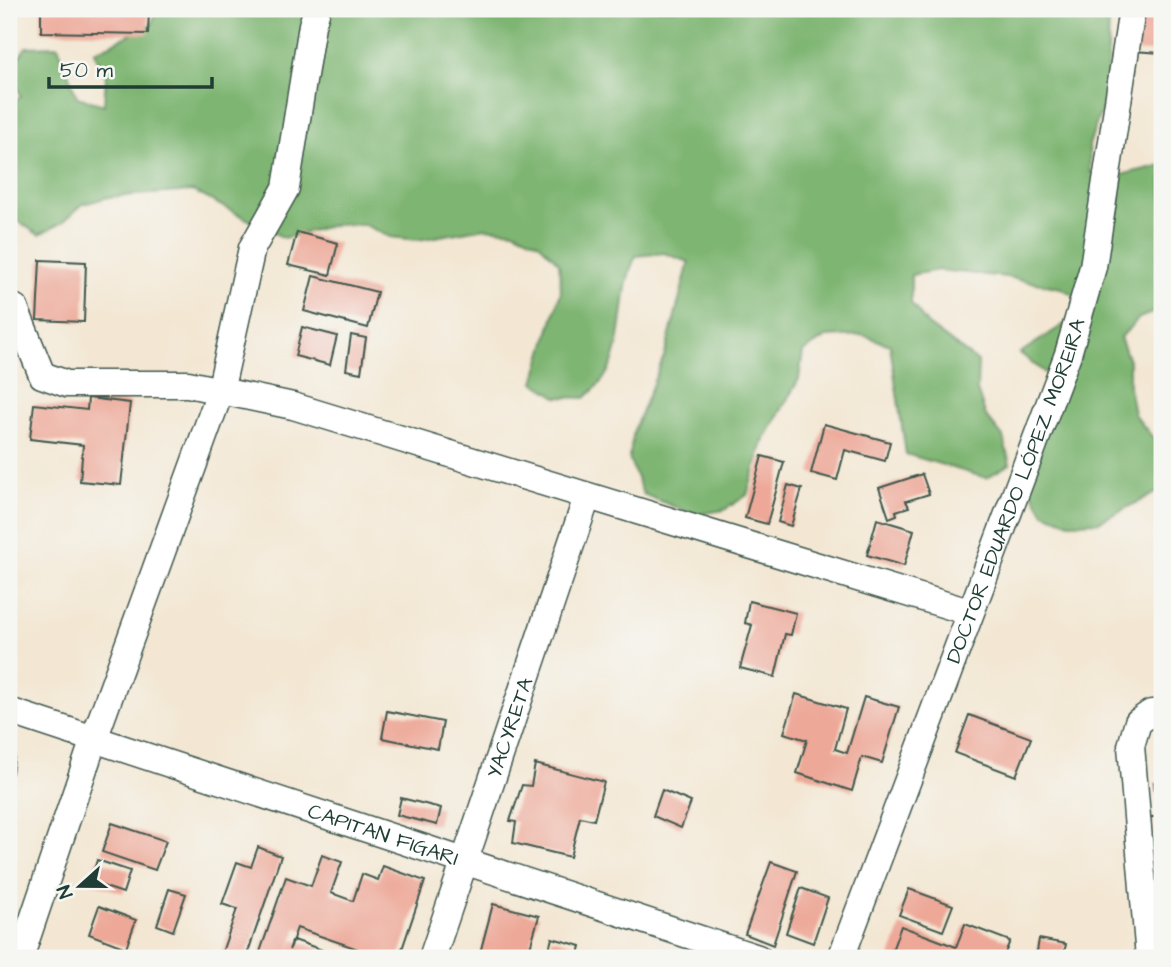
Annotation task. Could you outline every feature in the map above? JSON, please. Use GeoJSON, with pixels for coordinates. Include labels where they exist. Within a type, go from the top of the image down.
{"type":"FeatureCollection","features":[{"type":"Feature","properties":{"kind":"street"},"geometry":{"type":"LineString","coordinates":[[20,958],[94,739],[220,392],[252,248],[286,188],[317,9]]}},
{"type":"Feature","properties":{"kind":"street","name":"DOCTOR EDUARDO LÓPEZ MOREIRA"},"geometry":{"type":"LineString","coordinates":[[841,958],[1068,354],[1093,267],[1132,9]]}},
{"type":"Feature","properties":{"kind":"street"},"geometry":{"type":"LineString","coordinates":[[9,305],[15,308],[42,374],[67,384],[188,384],[293,406],[970,612]]}},
{"type":"Feature","properties":{"kind":"street","name":"YACYRETA"},"geometry":{"type":"LineString","coordinates":[[432,958],[587,497]]}},
{"type":"Feature","properties":{"kind":"street","name":"CAPITAN FIGARI"},"geometry":{"type":"LineString","coordinates":[[9,711],[758,958]]}},
{"type":"Feature","properties":{"kind":"street"},"geometry":{"type":"LineString","coordinates":[[1149,958],[1131,746],[1138,722],[1151,713],[1162,713]]}},
{"type":"Feature","properties":{"kind":"green space"},"geometry":{"type":"Polygon","coordinates":[[[156,9],[1107,9],[1107,93],[1089,145],[1090,172],[1117,176],[1162,165],[1162,309],[1139,318],[1120,338],[1129,360],[1129,387],[1134,414],[1162,449],[1162,490],[1098,522],[1070,523],[1044,513],[1030,489],[1053,379],[1020,353],[1066,323],[1082,300],[1061,288],[1007,277],[938,270],[911,275],[911,303],[928,325],[978,362],[977,390],[986,416],[1003,437],[1010,464],[986,478],[906,454],[890,345],[863,335],[826,337],[803,352],[799,379],[763,442],[747,495],[724,510],[694,515],[643,494],[629,458],[634,430],[665,354],[689,262],[664,253],[636,256],[626,286],[620,334],[604,378],[585,398],[557,397],[534,382],[561,291],[559,263],[539,243],[514,231],[485,228],[418,240],[390,237],[365,225],[337,224],[284,238],[193,191],[109,197],[83,204],[63,222],[39,235],[9,215],[9,168],[14,164],[13,137],[9,134],[9,107],[21,96],[10,71],[26,47],[58,46],[77,97],[104,105],[106,77],[94,52],[152,24],[156,9]]]}},
{"type":"Feature","properties":{"kind":"building"},"geometry":{"type":"Polygon","coordinates":[[[41,9],[149,9],[148,34],[41,32],[41,9]]]}},
{"type":"Feature","properties":{"kind":"building"},"geometry":{"type":"Polygon","coordinates":[[[1136,9],[1162,9],[1162,53],[1133,51],[1136,9]]]}},
{"type":"Feature","properties":{"kind":"building"},"geometry":{"type":"Polygon","coordinates":[[[297,232],[338,243],[330,275],[288,265],[297,232]]]}},
{"type":"Feature","properties":{"kind":"building"},"geometry":{"type":"Polygon","coordinates":[[[40,260],[86,262],[84,322],[37,320],[40,260]]]}},
{"type":"Feature","properties":{"kind":"building"},"geometry":{"type":"Polygon","coordinates":[[[313,276],[377,292],[368,328],[304,311],[313,276]]]}},
{"type":"Feature","properties":{"kind":"building"},"geometry":{"type":"Polygon","coordinates":[[[302,327],[337,336],[330,365],[295,356],[302,327]]]}},
{"type":"Feature","properties":{"kind":"building"},"geometry":{"type":"Polygon","coordinates":[[[351,335],[366,338],[361,373],[346,370],[351,335]]]}},
{"type":"Feature","properties":{"kind":"building"},"geometry":{"type":"Polygon","coordinates":[[[88,398],[130,403],[121,485],[80,481],[83,445],[30,439],[34,404],[87,410],[88,398]]]}},
{"type":"Feature","properties":{"kind":"building"},"geometry":{"type":"Polygon","coordinates":[[[824,424],[890,442],[885,461],[845,450],[837,480],[811,473],[824,424]]]}},
{"type":"Feature","properties":{"kind":"building"},"geometry":{"type":"Polygon","coordinates":[[[762,456],[784,462],[767,524],[745,518],[762,456]]]}},
{"type":"Feature","properties":{"kind":"building"},"geometry":{"type":"Polygon","coordinates":[[[922,474],[929,494],[906,501],[909,507],[896,511],[897,515],[889,518],[879,488],[922,474]]]}},
{"type":"Feature","properties":{"kind":"building"},"geometry":{"type":"Polygon","coordinates":[[[788,485],[802,489],[791,526],[778,522],[788,485]]]}},
{"type":"Feature","properties":{"kind":"building"},"geometry":{"type":"Polygon","coordinates":[[[877,519],[914,530],[904,566],[867,555],[877,519]]]}},
{"type":"Feature","properties":{"kind":"building"},"geometry":{"type":"Polygon","coordinates":[[[749,601],[796,613],[791,635],[785,634],[775,677],[740,668],[752,625],[745,623],[749,601]]]}},
{"type":"Feature","properties":{"kind":"building"},"geometry":{"type":"Polygon","coordinates":[[[796,694],[846,709],[835,749],[847,753],[864,697],[899,707],[882,763],[862,757],[852,791],[797,773],[807,740],[784,733],[796,694]]]}},
{"type":"Feature","properties":{"kind":"building"},"geometry":{"type":"Polygon","coordinates":[[[387,711],[443,722],[438,749],[382,738],[387,711]]]}},
{"type":"Feature","properties":{"kind":"building"},"geometry":{"type":"Polygon","coordinates":[[[969,715],[1031,738],[1016,776],[955,753],[969,715]]]}},
{"type":"Feature","properties":{"kind":"building"},"geometry":{"type":"Polygon","coordinates":[[[9,745],[16,746],[12,774],[9,774],[9,745]]]}},
{"type":"Feature","properties":{"kind":"building"},"geometry":{"type":"Polygon","coordinates":[[[535,764],[604,782],[594,820],[580,817],[570,857],[513,843],[516,822],[510,821],[522,785],[531,786],[535,764]]]}},
{"type":"Feature","properties":{"kind":"building"},"geometry":{"type":"Polygon","coordinates":[[[1162,781],[1162,803],[1156,804],[1154,782],[1162,781]]]}},
{"type":"Feature","properties":{"kind":"building"},"geometry":{"type":"Polygon","coordinates":[[[662,790],[691,802],[681,828],[653,816],[662,790]]]}},
{"type":"Feature","properties":{"kind":"building"},"geometry":{"type":"Polygon","coordinates":[[[401,798],[441,808],[437,825],[397,815],[401,798]]]}},
{"type":"Feature","properties":{"kind":"building"},"geometry":{"type":"Polygon","coordinates":[[[1162,816],[1162,872],[1148,873],[1144,818],[1162,816]]]}},
{"type":"Feature","properties":{"kind":"building"},"geometry":{"type":"Polygon","coordinates":[[[112,823],[166,841],[155,870],[102,852],[112,823]]]}},
{"type":"Feature","properties":{"kind":"building"},"geometry":{"type":"Polygon","coordinates":[[[258,847],[281,856],[246,958],[220,958],[237,909],[222,904],[237,862],[251,867],[258,847]]]}},
{"type":"Feature","properties":{"kind":"building"},"geometry":{"type":"Polygon","coordinates":[[[322,855],[342,862],[331,893],[353,901],[362,874],[378,880],[383,866],[425,881],[399,958],[384,958],[297,928],[289,950],[294,940],[345,958],[278,958],[260,952],[286,877],[311,886],[322,855]]]}},
{"type":"Feature","properties":{"kind":"building"},"geometry":{"type":"Polygon","coordinates":[[[97,860],[130,871],[123,893],[90,882],[97,860]]]}},
{"type":"Feature","properties":{"kind":"building"},"geometry":{"type":"Polygon","coordinates":[[[771,862],[797,871],[773,945],[745,934],[771,862]]]}},
{"type":"Feature","properties":{"kind":"building"},"geometry":{"type":"Polygon","coordinates":[[[1162,881],[1162,958],[1151,958],[1145,882],[1162,881]]]}},
{"type":"Feature","properties":{"kind":"building"},"geometry":{"type":"Polygon","coordinates":[[[801,888],[828,898],[813,943],[786,933],[801,888]]]}},
{"type":"Feature","properties":{"kind":"building"},"geometry":{"type":"Polygon","coordinates":[[[169,889],[186,894],[173,931],[157,925],[169,889]]]}},
{"type":"Feature","properties":{"kind":"building"},"geometry":{"type":"Polygon","coordinates":[[[909,889],[953,905],[943,931],[899,915],[909,889]]]}},
{"type":"Feature","properties":{"kind":"building"},"geometry":{"type":"Polygon","coordinates":[[[493,904],[539,916],[527,958],[493,958],[480,953],[493,904]]]}},
{"type":"Feature","properties":{"kind":"building"},"geometry":{"type":"Polygon","coordinates":[[[99,906],[136,920],[126,948],[89,934],[99,906]]]}},
{"type":"Feature","properties":{"kind":"building"},"geometry":{"type":"Polygon","coordinates":[[[965,924],[1010,941],[1003,958],[890,956],[901,926],[956,947],[965,924]]]}},
{"type":"Feature","properties":{"kind":"building"},"geometry":{"type":"Polygon","coordinates":[[[552,938],[581,946],[578,958],[547,957],[552,938]]]}},
{"type":"Feature","properties":{"kind":"building"},"geometry":{"type":"Polygon","coordinates":[[[1039,939],[1066,944],[1063,958],[1036,958],[1039,939]]]}}]}
